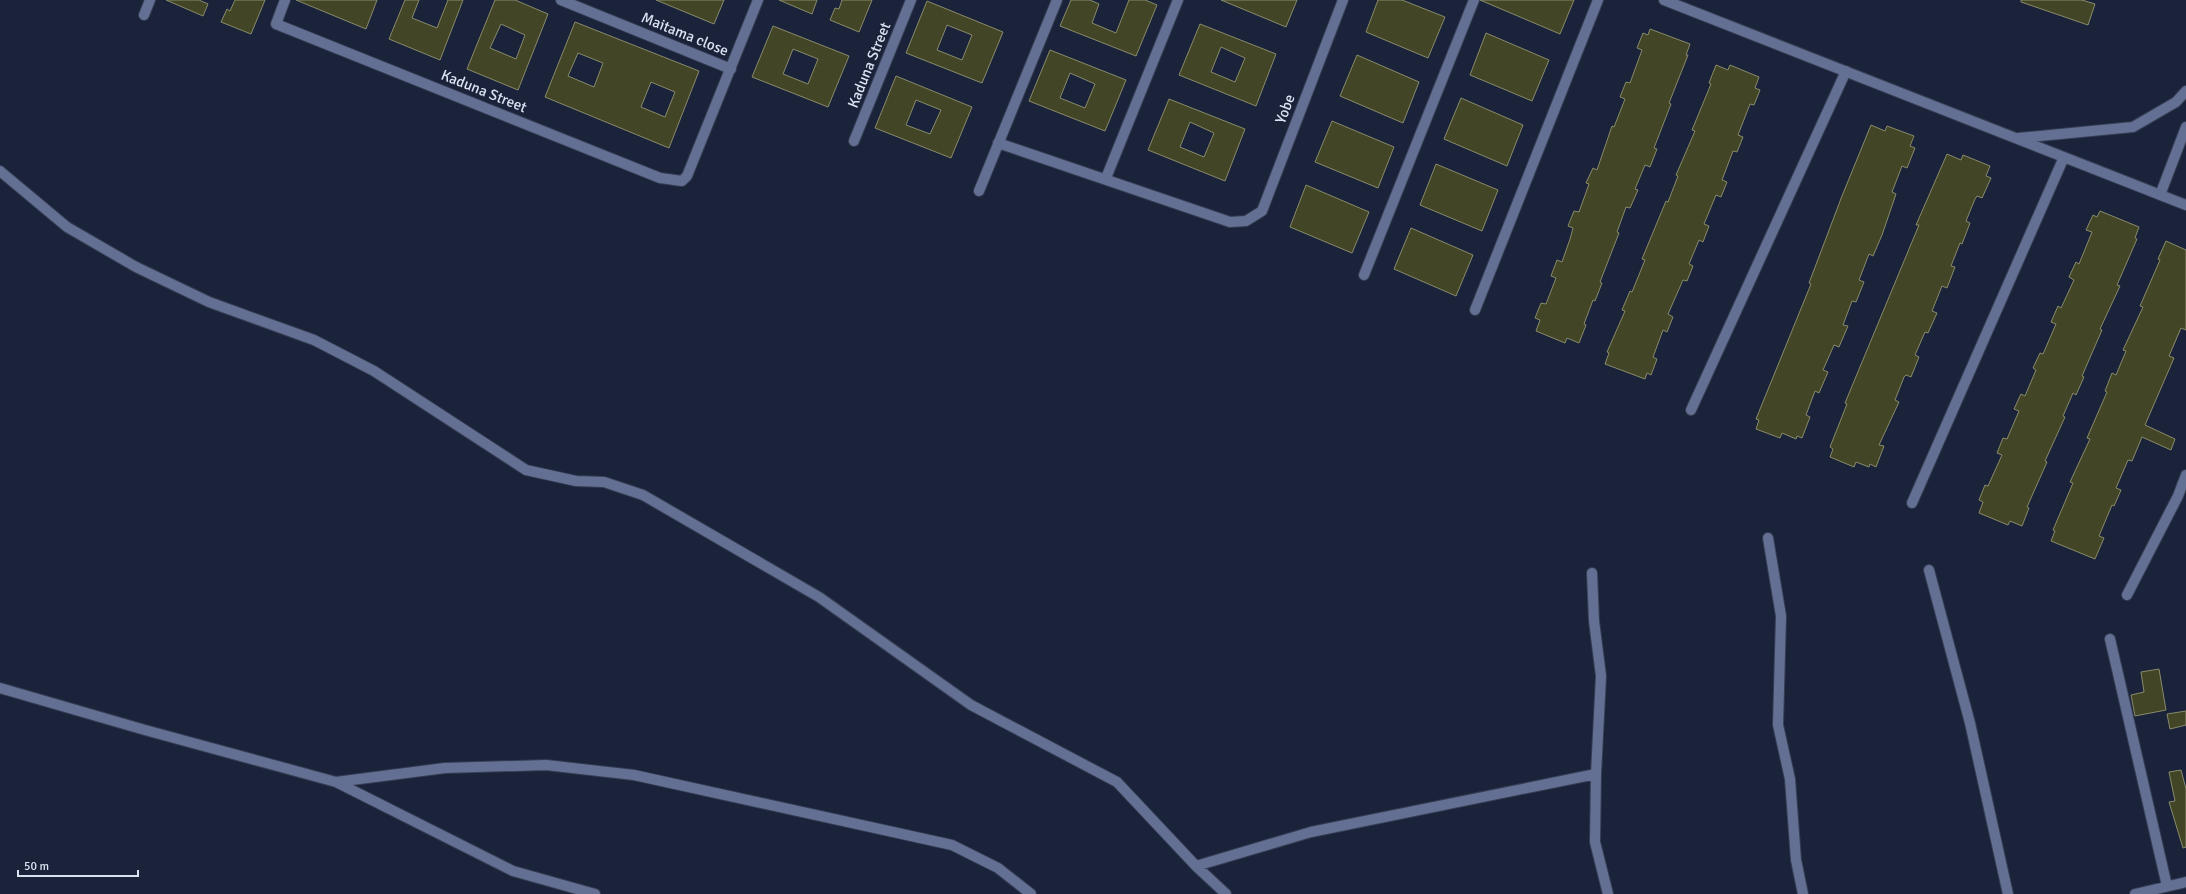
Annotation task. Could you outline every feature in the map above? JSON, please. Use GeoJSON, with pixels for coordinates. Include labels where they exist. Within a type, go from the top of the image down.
{"type":"FeatureCollection","features":[{"type":"Feature","properties":{"kind":"street"},"geometry":{"type":"LineString","coordinates":[[144,15],[150,0]]}},
{"type":"Feature","properties":{"kind":"street","name":"Kaduna Street"},"geometry":{"type":"LineString","coordinates":[[285,0],[276,24],[660,178],[682,180]]}},
{"type":"Feature","properties":{"kind":"street","name":"Maitama close"},"geometry":{"type":"LineString","coordinates":[[561,0],[731,69]]}},
{"type":"Feature","properties":{"kind":"street","name":"Maitama close"},"geometry":{"type":"LineString","coordinates":[[682,180],[687,176],[758,0]]}},
{"type":"Feature","properties":{"kind":"street","name":"Kaduna Street"},"geometry":{"type":"LineString","coordinates":[[854,142],[911,0]]}},
{"type":"Feature","properties":{"kind":"street"},"geometry":{"type":"LineString","coordinates":[[979,191],[1057,0]]}},
{"type":"Feature","properties":{"kind":"street"},"geometry":{"type":"LineString","coordinates":[[998,143],[1106,178],[1178,0]]}},
{"type":"Feature","properties":{"kind":"street","name":"Yobe"},"geometry":{"type":"LineString","coordinates":[[1106,178],[1230,222],[1246,221],[1262,212],[1343,0]]}},
{"type":"Feature","properties":{"kind":"street"},"geometry":{"type":"LineString","coordinates":[[1364,275],[1474,0]]}},
{"type":"Feature","properties":{"kind":"street"},"geometry":{"type":"LineString","coordinates":[[1475,310],[1598,0]]}},
{"type":"Feature","properties":{"kind":"street"},"geometry":{"type":"LineString","coordinates":[[1664,0],[2186,205]]}},
{"type":"Feature","properties":{"kind":"street"},"geometry":{"type":"LineString","coordinates":[[1691,410],[1846,71]]}},
{"type":"Feature","properties":{"kind":"street"},"geometry":{"type":"LineString","coordinates":[[2016,138],[2133,127],[2176,102],[2186,90]]}},
{"type":"Feature","properties":{"kind":"street"},"geometry":{"type":"LineString","coordinates":[[2160,195],[2186,127]]}},
{"type":"Feature","properties":{"kind":"street"},"geometry":{"type":"LineString","coordinates":[[1912,503],[2064,157]]}},
{"type":"Feature","properties":{"kind":"street"},"geometry":{"type":"LineString","coordinates":[[0,171],[67,227],[136,267],[209,302],[314,340],[367,368],[526,470],[576,481],[604,482],[643,495],[818,597],[971,704],[1117,782],[1196,866],[1226,894]]}},
{"type":"Feature","properties":{"kind":"street"},"geometry":{"type":"LineString","coordinates":[[2127,595],[2182,498],[2186,475]]}},
{"type":"Feature","properties":{"kind":"street"},"geometry":{"type":"LineString","coordinates":[[1768,538],[1781,616],[1778,726],[1790,779],[1796,860],[1803,894]]}},
{"type":"Feature","properties":{"kind":"street"},"geometry":{"type":"LineString","coordinates":[[1928,570],[1970,723],[2008,894]]}},
{"type":"Feature","properties":{"kind":"street"},"geometry":{"type":"LineString","coordinates":[[1592,573],[1594,621],[1602,676],[1596,774],[1595,842],[1608,894]]}},
{"type":"Feature","properties":{"kind":"street"},"geometry":{"type":"LineString","coordinates":[[2110,639],[2167,886]]}},
{"type":"Feature","properties":{"kind":"street"},"geometry":{"type":"LineString","coordinates":[[0,688],[145,730],[336,782],[513,871],[567,890],[595,894]]}},
{"type":"Feature","properties":{"kind":"street"},"geometry":{"type":"LineString","coordinates":[[336,782],[445,768],[546,765],[634,775],[952,845],[998,868],[1031,894]]}},
{"type":"Feature","properties":{"kind":"street"},"geometry":{"type":"LineString","coordinates":[[1196,866],[1311,832],[1596,774]]}},
{"type":"Feature","properties":{"kind":"street"},"geometry":{"type":"LineString","coordinates":[[2135,894],[2186,882]]}},
{"type":"Feature","properties":{"kind":"building"},"geometry":{"type":"Polygon","coordinates":[[[166,0],[199,0],[208,4],[203,16],[166,0]]]}},
{"type":"Feature","properties":{"kind":"building"},"geometry":{"type":"Polygon","coordinates":[[[235,0],[265,0],[251,34],[221,22],[227,9],[230,11],[235,0]]]}},
{"type":"Feature","properties":{"kind":"building"},"geometry":{"type":"Polygon","coordinates":[[[296,0],[377,0],[366,29],[296,0]]]}},
{"type":"Feature","properties":{"kind":"building"},"geometry":{"type":"Polygon","coordinates":[[[405,0],[419,0],[412,18],[437,28],[448,0],[463,0],[440,60],[389,39],[405,0]]]}},
{"type":"Feature","properties":{"kind":"building"},"geometry":{"type":"Polygon","coordinates":[[[495,0],[515,0],[548,14],[518,90],[467,69],[495,0]],[[501,24],[490,48],[516,59],[525,35],[501,24]]]}},
{"type":"Feature","properties":{"kind":"building"},"geometry":{"type":"Polygon","coordinates":[[[656,0],[724,0],[714,24],[656,0]]]}},
{"type":"Feature","properties":{"kind":"building"},"geometry":{"type":"Polygon","coordinates":[[[779,0],[817,0],[812,14],[779,0]]]}},
{"type":"Feature","properties":{"kind":"building"},"geometry":{"type":"Polygon","coordinates":[[[842,0],[872,0],[859,32],[830,20],[835,8],[839,9],[842,0]]]}},
{"type":"Feature","properties":{"kind":"building"},"geometry":{"type":"Polygon","coordinates":[[[1071,0],[1090,0],[1099,4],[1092,23],[1116,33],[1129,0],[1145,0],[1157,5],[1136,56],[1060,26],[1071,0]]]}},
{"type":"Feature","properties":{"kind":"building"},"geometry":{"type":"Polygon","coordinates":[[[1221,0],[1297,0],[1286,27],[1221,0]]]}},
{"type":"Feature","properties":{"kind":"building"},"geometry":{"type":"Polygon","coordinates":[[[1378,0],[1402,0],[1445,17],[1428,58],[1366,32],[1378,0]]]}},
{"type":"Feature","properties":{"kind":"building"},"geometry":{"type":"Polygon","coordinates":[[[1480,0],[1574,0],[1560,34],[1480,0]]]}},
{"type":"Feature","properties":{"kind":"building"},"geometry":{"type":"Polygon","coordinates":[[[2021,0],[2082,0],[2095,4],[2088,25],[2021,2],[2021,0]]]}},
{"type":"Feature","properties":{"kind":"building"},"geometry":{"type":"Polygon","coordinates":[[[927,1],[1003,32],[982,83],[906,53],[927,1]],[[947,25],[937,50],[962,60],[972,35],[947,25]]]}},
{"type":"Feature","properties":{"kind":"building"},"geometry":{"type":"Polygon","coordinates":[[[575,22],[699,71],[669,148],[545,97],[575,22]],[[578,53],[568,76],[594,87],[603,63],[578,53]],[[651,82],[641,107],[665,117],[675,92],[651,82]]]}},
{"type":"Feature","properties":{"kind":"building"},"geometry":{"type":"Polygon","coordinates":[[[1200,24],[1276,54],[1256,106],[1179,75],[1200,24]],[[1221,47],[1211,72],[1235,82],[1245,58],[1221,47]]]}},
{"type":"Feature","properties":{"kind":"building"},"geometry":{"type":"Polygon","coordinates":[[[773,26],[849,56],[828,107],[752,77],[773,26]],[[793,49],[783,74],[808,84],[818,59],[793,49]]]}},
{"type":"Feature","properties":{"kind":"building"},"geometry":{"type":"Polygon","coordinates":[[[1650,29],[1690,44],[1686,55],[1688,55],[1669,103],[1671,104],[1654,148],[1657,149],[1650,167],[1645,165],[1635,189],[1638,190],[1630,208],[1626,207],[1617,232],[1619,233],[1600,282],[1602,283],[1595,301],[1593,300],[1579,343],[1567,338],[1565,343],[1536,331],[1540,320],[1535,318],[1541,303],[1546,304],[1556,278],[1551,276],[1557,260],[1562,262],[1570,239],[1573,228],[1568,226],[1574,211],[1579,212],[1589,184],[1586,183],[1593,168],[1597,170],[1612,126],[1614,127],[1625,99],[1620,97],[1626,82],[1630,83],[1642,50],[1637,48],[1643,33],[1648,35],[1650,29]]]}},
{"type":"Feature","properties":{"kind":"building"},"geometry":{"type":"Polygon","coordinates":[[[1486,33],[1549,60],[1532,101],[1470,75],[1486,33]]]}},
{"type":"Feature","properties":{"kind":"building"},"geometry":{"type":"Polygon","coordinates":[[[1050,50],[1126,80],[1105,131],[1029,101],[1050,50]],[[1070,73],[1060,98],[1085,108],[1095,84],[1070,73]]]}},
{"type":"Feature","properties":{"kind":"building"},"geometry":{"type":"Polygon","coordinates":[[[1357,55],[1419,82],[1403,123],[1340,96],[1357,55]]]}},
{"type":"Feature","properties":{"kind":"building"},"geometry":{"type":"Polygon","coordinates":[[[1716,65],[1728,70],[1730,65],[1759,77],[1755,88],[1760,90],[1754,105],[1750,104],[1738,135],[1743,137],[1737,152],[1733,151],[1722,180],[1727,182],[1721,197],[1716,195],[1704,224],[1709,226],[1703,242],[1699,240],[1689,264],[1693,266],[1687,281],[1683,280],[1668,314],[1673,317],[1667,332],[1663,330],[1653,357],[1657,359],[1651,375],[1647,373],[1645,379],[1605,364],[1609,353],[1607,352],[1625,311],[1622,310],[1630,291],[1632,292],[1645,260],[1642,259],[1678,176],[1676,175],[1695,131],[1692,130],[1711,84],[1709,83],[1716,65]]]}},
{"type":"Feature","properties":{"kind":"building"},"geometry":{"type":"Polygon","coordinates":[[[896,76],[972,107],[951,158],[875,128],[896,76]],[[916,100],[906,125],[930,134],[941,110],[916,100]]]}},
{"type":"Feature","properties":{"kind":"building"},"geometry":{"type":"Polygon","coordinates":[[[1461,98],[1523,125],[1507,166],[1444,139],[1461,98]]]}},
{"type":"Feature","properties":{"kind":"building"},"geometry":{"type":"Polygon","coordinates":[[[1169,99],[1245,129],[1225,181],[1148,150],[1169,99]],[[1190,122],[1180,147],[1204,157],[1214,133],[1190,122]]]}},
{"type":"Feature","properties":{"kind":"building"},"geometry":{"type":"Polygon","coordinates":[[[1332,121],[1394,147],[1378,188],[1315,162],[1332,121]]]}},
{"type":"Feature","properties":{"kind":"building"},"geometry":{"type":"Polygon","coordinates":[[[1871,125],[1885,131],[1887,126],[1914,136],[1910,146],[1915,148],[1907,168],[1902,166],[1892,192],[1896,194],[1882,235],[1873,256],[1869,254],[1859,280],[1864,282],[1856,302],[1852,301],[1843,325],[1848,326],[1839,347],[1834,345],[1823,370],[1828,372],[1819,393],[1815,391],[1806,415],[1810,417],[1802,438],[1797,436],[1796,439],[1782,433],[1780,438],[1756,429],[1759,420],[1756,419],[1811,284],[1809,283],[1871,125]]]}},
{"type":"Feature","properties":{"kind":"building"},"geometry":{"type":"Polygon","coordinates":[[[1947,154],[1961,160],[1963,155],[1990,166],[1986,176],[1991,178],[1982,198],[1977,196],[1975,199],[1966,221],[1970,223],[1951,266],[1955,267],[1947,288],[1942,286],[1932,311],[1937,313],[1928,333],[1925,332],[1915,355],[1919,357],[1911,377],[1906,375],[1904,377],[1895,400],[1899,402],[1879,445],[1884,446],[1876,467],[1870,464],[1869,467],[1856,462],[1854,467],[1830,457],[1833,449],[1830,447],[1847,404],[1845,403],[1919,225],[1916,225],[1947,154]]]}},
{"type":"Feature","properties":{"kind":"building"},"geometry":{"type":"Polygon","coordinates":[[[1436,164],[1498,190],[1482,231],[1420,205],[1436,164]]]}},
{"type":"Feature","properties":{"kind":"building"},"geometry":{"type":"Polygon","coordinates":[[[1306,185],[1369,212],[1352,253],[1290,227],[1306,185]]]}},
{"type":"Feature","properties":{"kind":"building"},"geometry":{"type":"Polygon","coordinates":[[[2100,211],[2139,227],[2135,238],[2137,239],[2117,285],[2120,286],[2100,329],[2102,330],[2082,376],[2084,377],[2076,395],[2073,393],[2063,416],[2065,417],[2045,461],[2047,462],[2027,507],[2029,508],[2022,526],[2010,521],[2008,525],[1979,513],[1983,502],[1979,500],[1985,485],[1988,486],[2002,455],[1997,453],[2003,438],[2007,439],[2019,411],[2014,409],[2021,394],[2025,396],[2036,370],[2033,368],[2040,353],[2043,354],[2056,324],[2051,322],[2058,306],[2061,308],[2074,280],[2069,277],[2076,262],[2079,264],[2092,232],[2086,230],[2093,215],[2097,217],[2100,211]]]}},
{"type":"Feature","properties":{"kind":"building"},"geometry":{"type":"Polygon","coordinates":[[[1411,228],[1473,255],[1456,296],[1394,269],[1411,228]]]}},
{"type":"Feature","properties":{"kind":"building"},"geometry":{"type":"Polygon","coordinates":[[[2166,241],[2186,250],[2186,330],[2181,328],[2169,356],[2174,358],[2145,425],[2175,439],[2171,450],[2142,437],[2132,461],[2128,460],[2116,488],[2121,490],[2114,506],[2112,505],[2099,536],[2104,538],[2095,559],[2051,541],[2055,531],[2053,530],[2073,483],[2070,482],[2090,439],[2087,438],[2107,392],[2105,391],[2112,373],[2116,375],[2126,351],[2123,350],[2143,307],[2140,306],[2160,260],[2158,259],[2166,241]]]}},
{"type":"Feature","properties":{"kind":"building"},"geometry":{"type":"Polygon","coordinates":[[[2159,669],[2166,710],[2135,716],[2131,695],[2144,692],[2141,672],[2159,669]]]}},
{"type":"Feature","properties":{"kind":"building"},"geometry":{"type":"Polygon","coordinates":[[[2186,711],[2186,725],[2170,729],[2167,714],[2186,711]]]}},
{"type":"Feature","properties":{"kind":"building"},"geometry":{"type":"Polygon","coordinates":[[[2181,770],[2186,789],[2186,847],[2183,848],[2169,802],[2175,801],[2169,772],[2181,770]]]}}]}
